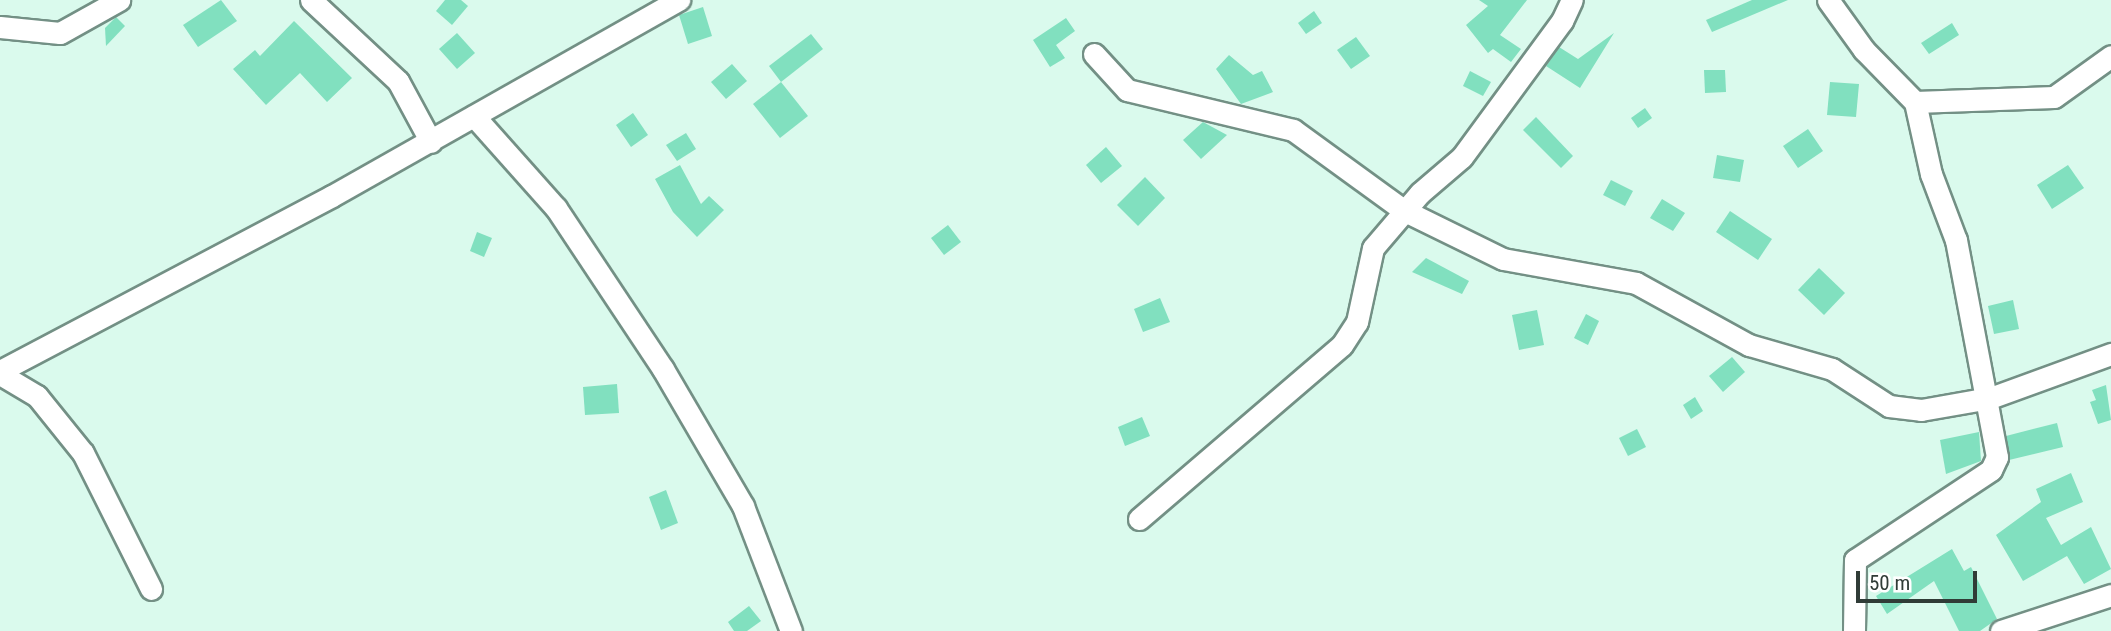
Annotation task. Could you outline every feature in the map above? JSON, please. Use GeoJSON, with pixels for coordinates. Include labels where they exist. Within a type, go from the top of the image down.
{"type":"FeatureCollection","features":[{"type":"Feature","properties":{"kind":"street"},"geometry":{"type":"LineString","coordinates":[[0,27],[60,33],[119,0]]}},
{"type":"Feature","properties":{"kind":"street"},"geometry":{"type":"LineString","coordinates":[[311,0],[398,81],[431,142]]}},
{"type":"Feature","properties":{"kind":"street"},"geometry":{"type":"LineString","coordinates":[[1139,519],[1342,345],[1357,323],[1373,248],[1403,210],[1462,157],[1562,21],[1572,0]]}},
{"type":"Feature","properties":{"kind":"street"},"geometry":{"type":"LineString","coordinates":[[1828,0],[1864,50],[1915,102],[1931,174],[1956,240],[1990,398],[1997,463],[1860,554],[1852,573],[1854,631]]}},
{"type":"Feature","properties":{"kind":"street"},"geometry":{"type":"LineString","coordinates":[[151,589],[83,453],[37,396],[0,373],[431,142],[671,2]]}},
{"type":"Feature","properties":{"kind":"street"},"geometry":{"type":"LineString","coordinates":[[1094,54],[1127,90],[1293,130],[1403,210],[1503,259],[1636,283],[1749,345],[1832,369],[1889,406],[1921,410],[1990,398],[2111,354]]}},
{"type":"Feature","properties":{"kind":"street"},"geometry":{"type":"LineString","coordinates":[[1915,102],[2054,97],[2111,56]]}},
{"type":"Feature","properties":{"kind":"street"},"geometry":{"type":"LineString","coordinates":[[474,116],[556,208],[663,369],[743,506],[791,631]]}},
{"type":"Feature","properties":{"kind":"street"},"geometry":{"type":"LineString","coordinates":[[2001,631],[2111,595]]}},
{"type":"Feature","properties":{"kind":"building"},"geometry":{"type":"Polygon","coordinates":[[[221,0],[237,21],[198,47],[183,25],[221,0]]]}},
{"type":"Feature","properties":{"kind":"building"},"geometry":{"type":"Polygon","coordinates":[[[445,0],[461,0],[468,6],[452,25],[436,11],[445,0]]]}},
{"type":"Feature","properties":{"kind":"building"},"geometry":{"type":"Polygon","coordinates":[[[1479,0],[1527,0],[1500,35],[1521,49],[1511,62],[1493,49],[1488,53],[1466,25],[1488,6],[1479,0]]]}},
{"type":"Feature","properties":{"kind":"building"},"geometry":{"type":"Polygon","coordinates":[[[1752,0],[1788,0],[1712,32],[1706,20],[1752,0]]]}},
{"type":"Feature","properties":{"kind":"building"},"geometry":{"type":"Polygon","coordinates":[[[703,7],[712,36],[688,44],[679,15],[703,7]]]}},
{"type":"Feature","properties":{"kind":"building"},"geometry":{"type":"Polygon","coordinates":[[[1314,11],[1322,23],[1306,34],[1298,23],[1314,11]]]}},
{"type":"Feature","properties":{"kind":"building"},"geometry":{"type":"Polygon","coordinates":[[[116,17],[125,26],[106,46],[105,28],[116,17]]]}},
{"type":"Feature","properties":{"kind":"building"},"geometry":{"type":"Polygon","coordinates":[[[1066,18],[1075,31],[1056,45],[1065,58],[1050,67],[1033,40],[1066,18]]]}},
{"type":"Feature","properties":{"kind":"building"},"geometry":{"type":"Polygon","coordinates":[[[294,21],[352,78],[327,102],[300,73],[266,105],[233,69],[255,50],[260,56],[294,21]]]}},
{"type":"Feature","properties":{"kind":"building"},"geometry":{"type":"Polygon","coordinates":[[[1952,23],[1959,35],[1929,54],[1921,43],[1952,23]]]}},
{"type":"Feature","properties":{"kind":"building"},"geometry":{"type":"Polygon","coordinates":[[[457,33],[475,53],[457,69],[439,49],[457,33]]]}},
{"type":"Feature","properties":{"kind":"building"},"geometry":{"type":"Polygon","coordinates":[[[1614,33],[1580,88],[1546,66],[1559,47],[1578,59],[1614,33]]]}},
{"type":"Feature","properties":{"kind":"building"},"geometry":{"type":"Polygon","coordinates":[[[811,34],[823,49],[781,82],[769,66],[811,34]]]}},
{"type":"Feature","properties":{"kind":"building"},"geometry":{"type":"Polygon","coordinates":[[[1356,37],[1370,56],[1351,69],[1337,50],[1356,37]]]}},
{"type":"Feature","properties":{"kind":"building"},"geometry":{"type":"Polygon","coordinates":[[[1229,55],[1253,75],[1262,71],[1273,92],[1241,104],[1216,69],[1229,55]]]}},
{"type":"Feature","properties":{"kind":"building"},"geometry":{"type":"Polygon","coordinates":[[[732,64],[747,81],[726,99],[711,82],[732,64]]]}},
{"type":"Feature","properties":{"kind":"building"},"geometry":{"type":"Polygon","coordinates":[[[1704,70],[1725,70],[1726,92],[1705,93],[1704,70]]]}},
{"type":"Feature","properties":{"kind":"building"},"geometry":{"type":"Polygon","coordinates":[[[1470,71],[1491,82],[1483,96],[1463,86],[1470,71]]]}},
{"type":"Feature","properties":{"kind":"building"},"geometry":{"type":"Polygon","coordinates":[[[781,82],[808,116],[780,138],[753,104],[781,82]]]}},
{"type":"Feature","properties":{"kind":"building"},"geometry":{"type":"Polygon","coordinates":[[[1830,82],[1859,84],[1856,117],[1827,115],[1830,82]]]}},
{"type":"Feature","properties":{"kind":"building"},"geometry":{"type":"Polygon","coordinates":[[[1645,108],[1652,118],[1638,128],[1631,118],[1645,108]]]}},
{"type":"Feature","properties":{"kind":"building"},"geometry":{"type":"Polygon","coordinates":[[[633,113],[648,135],[631,147],[616,125],[633,113]]]}},
{"type":"Feature","properties":{"kind":"building"},"geometry":{"type":"Polygon","coordinates":[[[1536,117],[1573,156],[1561,168],[1523,130],[1536,117]]]}},
{"type":"Feature","properties":{"kind":"building"},"geometry":{"type":"Polygon","coordinates":[[[1203,122],[1227,135],[1201,159],[1183,140],[1203,122]]]}},
{"type":"Feature","properties":{"kind":"building"},"geometry":{"type":"Polygon","coordinates":[[[1808,129],[1823,151],[1798,168],[1783,146],[1808,129]]]}},
{"type":"Feature","properties":{"kind":"building"},"geometry":{"type":"Polygon","coordinates":[[[686,133],[696,149],[677,161],[666,145],[686,133]]]}},
{"type":"Feature","properties":{"kind":"building"},"geometry":{"type":"Polygon","coordinates":[[[1106,147],[1122,166],[1101,183],[1086,165],[1106,147]]]}},
{"type":"Feature","properties":{"kind":"building"},"geometry":{"type":"Polygon","coordinates":[[[1717,155],[1744,160],[1740,182],[1713,178],[1717,155]]]}},
{"type":"Feature","properties":{"kind":"building"},"geometry":{"type":"Polygon","coordinates":[[[680,165],[701,204],[709,196],[724,210],[697,237],[673,212],[655,179],[680,165]]]}},
{"type":"Feature","properties":{"kind":"building"},"geometry":{"type":"Polygon","coordinates":[[[2068,165],[2084,188],[2052,209],[2037,185],[2068,165]]]}},
{"type":"Feature","properties":{"kind":"building"},"geometry":{"type":"Polygon","coordinates":[[[1145,177],[1165,198],[1138,226],[1117,205],[1145,177]]]}},
{"type":"Feature","properties":{"kind":"building"},"geometry":{"type":"Polygon","coordinates":[[[1611,180],[1633,191],[1625,206],[1603,195],[1611,180]]]}},
{"type":"Feature","properties":{"kind":"building"},"geometry":{"type":"Polygon","coordinates":[[[1662,199],[1685,213],[1673,231],[1650,218],[1662,199]]]}},
{"type":"Feature","properties":{"kind":"building"},"geometry":{"type":"Polygon","coordinates":[[[1730,211],[1772,239],[1758,260],[1716,232],[1730,211]]]}},
{"type":"Feature","properties":{"kind":"building"},"geometry":{"type":"Polygon","coordinates":[[[948,225],[961,242],[944,255],[931,238],[948,225]]]}},
{"type":"Feature","properties":{"kind":"building"},"geometry":{"type":"Polygon","coordinates":[[[477,232],[492,238],[484,257],[470,251],[477,232]]]}},
{"type":"Feature","properties":{"kind":"building"},"geometry":{"type":"Polygon","coordinates":[[[1426,258],[1469,281],[1462,294],[1412,272],[1426,258]]]}},
{"type":"Feature","properties":{"kind":"building"},"geometry":{"type":"Polygon","coordinates":[[[1819,268],[1845,293],[1824,315],[1798,290],[1819,268]]]}},
{"type":"Feature","properties":{"kind":"building"},"geometry":{"type":"Polygon","coordinates":[[[1160,298],[1170,322],[1143,332],[1134,309],[1160,298]]]}},
{"type":"Feature","properties":{"kind":"building"},"geometry":{"type":"Polygon","coordinates":[[[2013,300],[2019,329],[1994,334],[1988,306],[2013,300]]]}},
{"type":"Feature","properties":{"kind":"building"},"geometry":{"type":"Polygon","coordinates":[[[1537,310],[1544,345],[1519,350],[1512,315],[1537,310]]]}},
{"type":"Feature","properties":{"kind":"building"},"geometry":{"type":"Polygon","coordinates":[[[1586,314],[1599,321],[1588,345],[1574,338],[1586,314]]]}},
{"type":"Feature","properties":{"kind":"building"},"geometry":{"type":"Polygon","coordinates":[[[1732,357],[1745,372],[1723,392],[1709,376],[1732,357]]]}},
{"type":"Feature","properties":{"kind":"building"},"geometry":{"type":"Polygon","coordinates":[[[617,384],[619,413],[585,415],[583,387],[617,384]]]}},
{"type":"Feature","properties":{"kind":"building"},"geometry":{"type":"Polygon","coordinates":[[[2106,385],[2111,420],[2098,424],[2090,402],[2096,400],[2092,390],[2106,385]]]}},
{"type":"Feature","properties":{"kind":"building"},"geometry":{"type":"Polygon","coordinates":[[[1695,397],[1703,411],[1691,419],[1683,405],[1695,397]]]}},
{"type":"Feature","properties":{"kind":"building"},"geometry":{"type":"Polygon","coordinates":[[[1142,417],[1150,436],[1125,446],[1118,427],[1142,417]]]}},
{"type":"Feature","properties":{"kind":"building"},"geometry":{"type":"Polygon","coordinates":[[[2057,423],[2063,447],[2009,460],[2006,436],[2057,423]]]}},
{"type":"Feature","properties":{"kind":"building"},"geometry":{"type":"Polygon","coordinates":[[[1637,429],[1646,447],[1628,456],[1619,438],[1637,429]]]}},
{"type":"Feature","properties":{"kind":"building"},"geometry":{"type":"Polygon","coordinates":[[[1979,432],[1981,461],[1946,474],[1940,440],[1979,432]]]}},
{"type":"Feature","properties":{"kind":"building"},"geometry":{"type":"Polygon","coordinates":[[[2071,473],[2083,502],[2046,518],[2061,545],[2091,527],[2111,569],[2084,584],[2067,556],[2023,581],[1996,535],[2041,502],[2036,489],[2071,473]]]}},
{"type":"Feature","properties":{"kind":"building"},"geometry":{"type":"Polygon","coordinates":[[[666,490],[678,523],[661,530],[649,497],[666,490]]]}},
{"type":"Feature","properties":{"kind":"building"},"geometry":{"type":"Polygon","coordinates":[[[1952,549],[1964,571],[1971,567],[1997,619],[1980,631],[1959,631],[1934,581],[1887,614],[1876,596],[1952,549]]]}},
{"type":"Feature","properties":{"kind":"building"},"geometry":{"type":"Polygon","coordinates":[[[749,606],[761,621],[747,631],[734,631],[728,622],[749,606]]]}}]}
